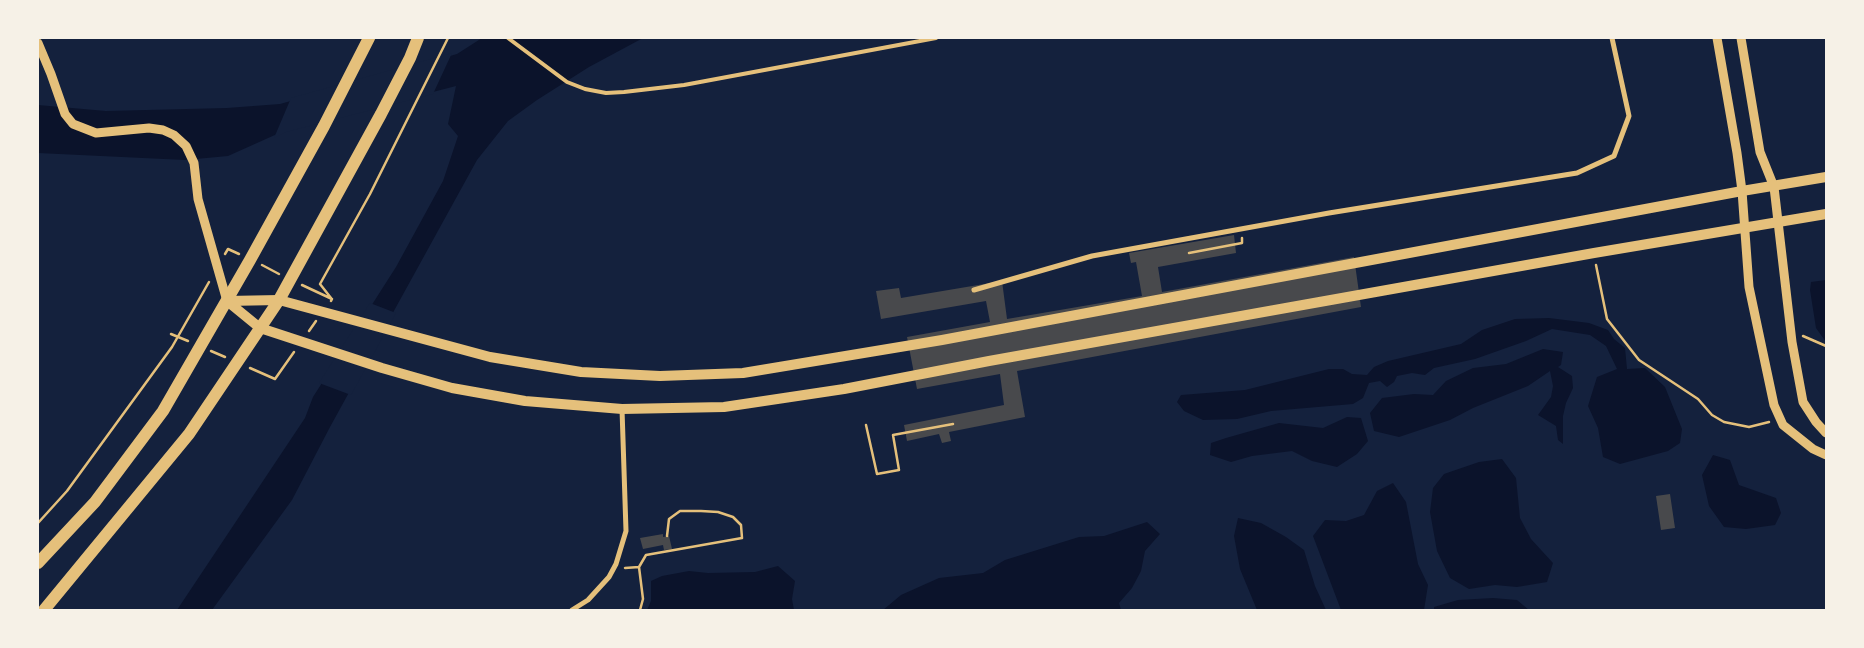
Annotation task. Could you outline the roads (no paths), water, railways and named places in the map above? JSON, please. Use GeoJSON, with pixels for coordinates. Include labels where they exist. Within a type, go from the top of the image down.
{"type":"FeatureCollection","features":[{"type":"Feature","properties":{"kind":"main road"},"geometry":{"type":"LineString","coordinates":[[38,563],[96,502],[162,411],[227,301],[324,126],[369,38]]}},
{"type":"Feature","properties":{"kind":"main road"},"geometry":{"type":"LineString","coordinates":[[44,610],[190,434],[279,300],[381,114],[410,58],[418,38]]}},
{"type":"Feature","properties":{"kind":"main road"},"geometry":{"type":"LineString","coordinates":[[227,301],[279,300],[402,335],[490,357],[581,372],[660,376],[743,372],[942,340],[1826,177]]}},
{"type":"Feature","properties":{"kind":"main road"},"geometry":{"type":"LineString","coordinates":[[227,301],[260,328],[382,368],[452,388],[526,401],[622,409],[724,407],[844,389],[989,361],[1594,253],[1826,214]]}},
{"type":"Feature","properties":{"kind":"street"},"geometry":{"type":"LineString","coordinates":[[974,290],[1092,256],[1329,213],[1577,173],[1614,156],[1629,116],[1612,38]]}},
{"type":"Feature","properties":{"kind":"street"},"geometry":{"type":"LineString","coordinates":[[1717,38],[1742,191],[1749,287],[1774,405],[1783,425],[1813,449],[1826,455]]}},
{"type":"Feature","properties":{"kind":"street"},"geometry":{"type":"LineString","coordinates":[[1741,38],[1760,152],[1774,187],[1790,328],[1803,402],[1826,433]]}},
{"type":"Feature","properties":{"kind":"street"},"geometry":{"type":"LineString","coordinates":[[38,43],[51,74],[64,114],[73,124],[96,133],[148,128],[163,130],[174,135],[186,146],[197,175],[198,199],[227,301]]}},
{"type":"Feature","properties":{"kind":"street"},"geometry":{"type":"LineString","coordinates":[[572,610],[588,600],[609,577],[616,564],[626,531],[622,409]]}},
{"type":"Feature","properties":{"kind":"lane"},"geometry":{"type":"LineString","coordinates":[[508,38],[567,82],[592,90],[606,92],[624,92],[684,85],[936,38]]}},
{"type":"Feature","properties":{"kind":"water"},"geometry":{"type":"Polygon","coordinates":[[[482,38],[643,38],[589,67],[508,121],[477,160],[330,427],[292,500],[212,610],[177,610],[305,418],[313,397],[396,267],[443,181],[458,136],[448,124],[456,86],[286,130],[228,156],[185,160],[38,153],[38,105],[106,111],[227,108],[280,104],[457,54],[482,38]]]}},
{"type":"Feature","properties":{"kind":"water"},"geometry":{"type":"Polygon","coordinates":[[[1826,280],[1826,342],[1816,328],[1810,290],[1811,282],[1826,280]]]}},
{"type":"Feature","properties":{"kind":"water"},"geometry":{"type":"Polygon","coordinates":[[[1549,318],[1589,323],[1608,330],[1614,339],[1625,348],[1627,369],[1645,368],[1665,387],[1682,429],[1680,443],[1668,451],[1620,464],[1603,457],[1598,428],[1588,406],[1597,377],[1617,369],[1606,346],[1590,335],[1552,329],[1526,341],[1475,359],[1434,368],[1425,375],[1412,373],[1397,376],[1394,382],[1387,387],[1380,381],[1369,383],[1363,398],[1353,404],[1271,411],[1237,419],[1203,420],[1184,411],[1177,402],[1181,395],[1245,390],[1329,369],[1343,369],[1352,374],[1367,375],[1374,367],[1388,361],[1461,344],[1482,330],[1515,319],[1549,318]]]}},
{"type":"Feature","properties":{"kind":"water"},"geometry":{"type":"Polygon","coordinates":[[[1543,349],[1563,352],[1561,365],[1558,367],[1572,376],[1573,388],[1566,403],[1563,416],[1563,444],[1558,440],[1556,426],[1538,415],[1551,397],[1553,386],[1550,371],[1528,386],[1473,408],[1450,420],[1399,437],[1374,431],[1370,413],[1382,398],[1414,394],[1433,395],[1446,381],[1473,368],[1506,364],[1543,349]]]}},
{"type":"Feature","properties":{"kind":"water"},"geometry":{"type":"Polygon","coordinates":[[[1347,417],[1361,418],[1368,441],[1357,454],[1337,467],[1312,461],[1292,451],[1252,456],[1231,462],[1210,455],[1211,443],[1279,423],[1323,428],[1347,417]]]}},
{"type":"Feature","properties":{"kind":"water"},"geometry":{"type":"Polygon","coordinates":[[[1713,455],[1730,460],[1739,485],[1776,498],[1781,513],[1775,525],[1746,529],[1724,527],[1709,506],[1702,475],[1713,455]]]}},
{"type":"Feature","properties":{"kind":"water"},"geometry":{"type":"Polygon","coordinates":[[[1502,459],[1516,478],[1520,518],[1531,539],[1553,563],[1547,582],[1517,587],[1495,585],[1469,589],[1450,578],[1437,551],[1430,512],[1433,488],[1444,474],[1479,462],[1502,459]]]}},
{"type":"Feature","properties":{"kind":"water"},"geometry":{"type":"Polygon","coordinates":[[[1393,483],[1406,502],[1418,564],[1428,585],[1424,610],[1341,610],[1313,536],[1325,520],[1346,521],[1364,515],[1377,491],[1393,483]]]}},
{"type":"Feature","properties":{"kind":"water"},"geometry":{"type":"Polygon","coordinates":[[[1238,518],[1261,523],[1304,550],[1315,586],[1326,610],[1257,610],[1240,569],[1234,536],[1238,518]]]}},
{"type":"Feature","properties":{"kind":"water"},"geometry":{"type":"Polygon","coordinates":[[[1147,522],[1160,534],[1145,551],[1141,571],[1132,588],[1119,603],[1121,610],[883,610],[901,595],[939,578],[983,573],[1005,560],[1079,537],[1104,536],[1147,522]]]}},
{"type":"Feature","properties":{"kind":"water"},"geometry":{"type":"Polygon","coordinates":[[[778,566],[795,581],[792,599],[794,610],[647,610],[651,601],[651,581],[662,576],[689,571],[708,573],[755,572],[778,566]]]}},
{"type":"Feature","properties":{"kind":"water"},"geometry":{"type":"Polygon","coordinates":[[[1493,598],[1517,600],[1529,610],[1434,610],[1434,607],[1458,600],[1493,598]]]}}]}
